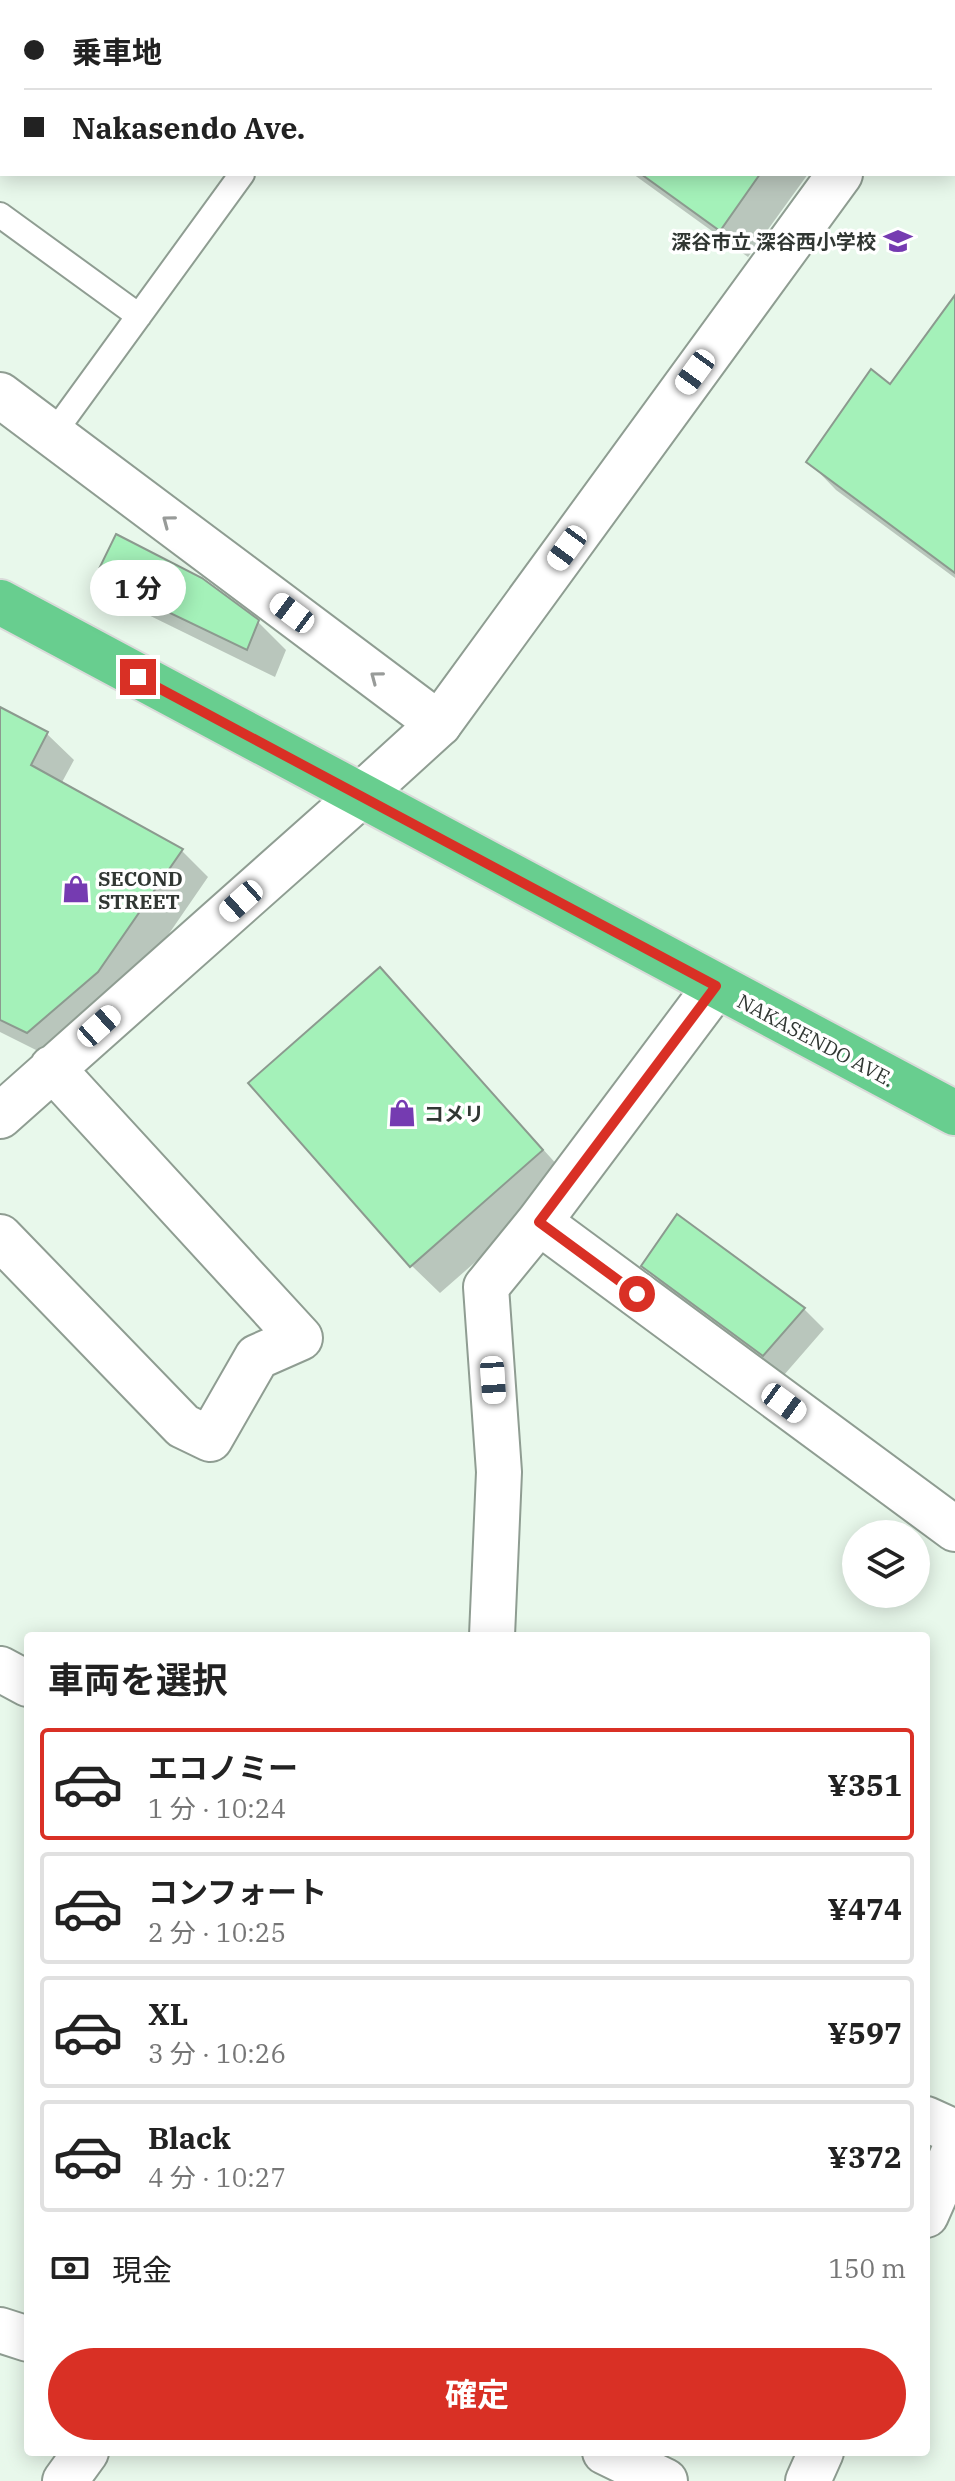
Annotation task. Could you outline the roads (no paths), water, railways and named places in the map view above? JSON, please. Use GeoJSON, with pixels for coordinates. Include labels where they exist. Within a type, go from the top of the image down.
{"type":"FeatureCollection","features":[{"type":"Feature","properties":{"kind":"highway","name":"NAKASENDO AVE."},"geometry":{"type":"LineString","coordinates":[[0,602],[955,1113]]}},
{"type":"Feature","properties":{"kind":"street"},"geometry":{"type":"LineString","coordinates":[[0,1116],[439,724],[839,176]]}},
{"type":"Feature","properties":{"kind":"street"},"geometry":{"type":"LineString","coordinates":[[0,395],[439,724]]}},
{"type":"Feature","properties":{"kind":"street"},"geometry":{"type":"LineString","coordinates":[[492,1632],[499,1472],[486,1287],[539,1222],[716,986]]}},
{"type":"Feature","properties":{"kind":"street"},"geometry":{"type":"LineString","coordinates":[[0,1237],[183,1426],[210,1439],[257,1357],[300,1338],[52,1068]]}},
{"type":"Feature","properties":{"kind":"street"},"geometry":{"type":"LineString","coordinates":[[539,1222],[955,1529]]}},
{"type":"Feature","properties":{"kind":"street"},"geometry":{"type":"LineString","coordinates":[[0,1669],[24,1682]]}},
{"type":"Feature","properties":{"kind":"street"},"geometry":{"type":"LineString","coordinates":[[930,2121],[955,2132]]}},
{"type":"Feature","properties":{"kind":"street"},"geometry":{"type":"LineString","coordinates":[[930,2206],[955,2149]]}},
{"type":"Feature","properties":{"kind":"street"},"geometry":{"type":"LineString","coordinates":[[0,2330],[24,2338]]}},
{"type":"Feature","properties":{"kind":"street"},"geometry":{"type":"LineString","coordinates":[[65,2481],[83,2456]]}},
{"type":"Feature","properties":{"kind":"street"},"geometry":{"type":"LineString","coordinates":[[613,2456],[665,2481]]}},
{"type":"Feature","properties":{"kind":"street"},"geometry":{"type":"LineString","coordinates":[[808,2481],[819,2456]]}},
{"type":"Feature","properties":{"kind":"lane"},"geometry":{"type":"LineString","coordinates":[[53,434],[241,176]]}},
{"type":"Feature","properties":{"kind":"lane"},"geometry":{"type":"LineString","coordinates":[[0,215],[139,316]]}},
{"type":"Feature","properties":{"kind":"place","name":"深谷市立 深谷西小学校"},"geometry":{"type":"Point","coordinates":[898,241]}},
{"type":"Feature","properties":{"kind":"place","name":"SECOND STREET"},"geometry":{"type":"Point","coordinates":[76,889]}},
{"type":"Feature","properties":{"kind":"place","name":"コメリ"},"geometry":{"type":"Point","coordinates":[402,1113]}}]}
